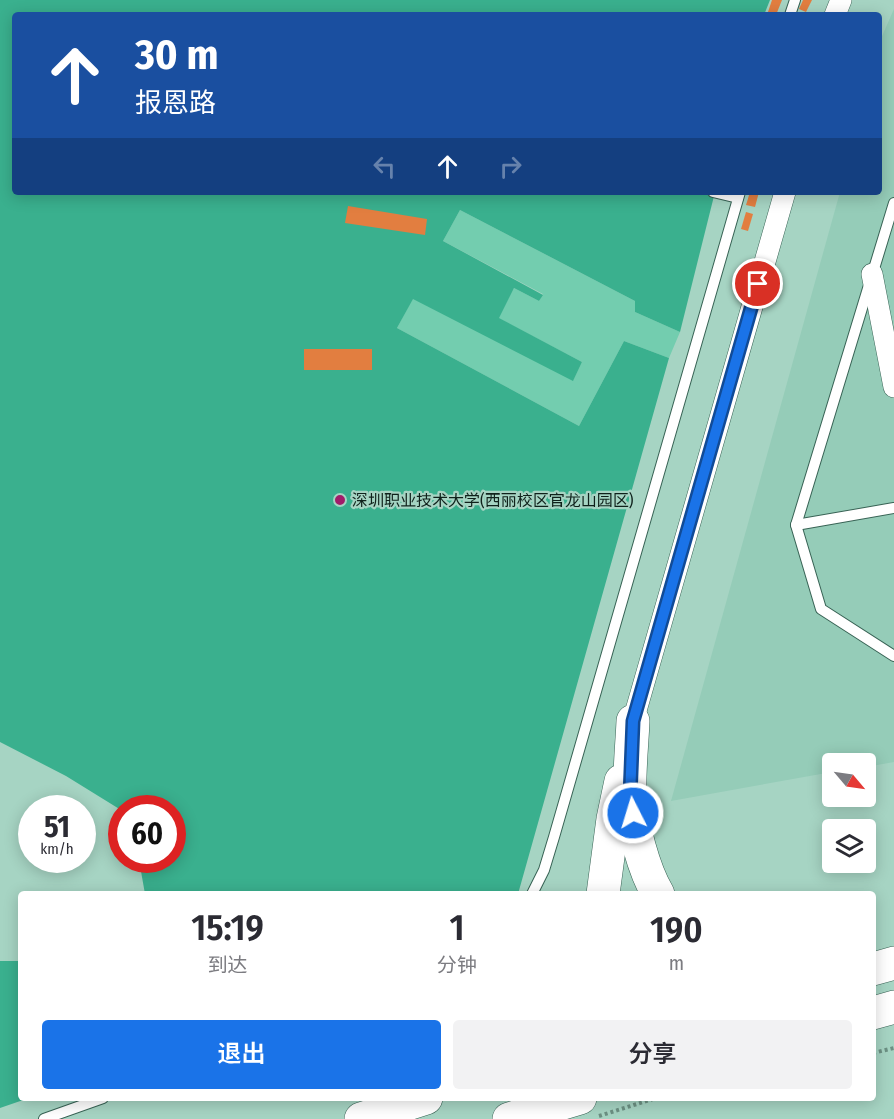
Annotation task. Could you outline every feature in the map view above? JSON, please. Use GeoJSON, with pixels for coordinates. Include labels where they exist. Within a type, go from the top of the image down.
{"type":"FeatureCollection","features":[{"type":"Feature","properties":{"kind":"main road"},"geometry":{"type":"LineString","coordinates":[[603,891],[613,819],[633,721]]}},
{"type":"Feature","properties":{"kind":"main road"},"geometry":{"type":"LineString","coordinates":[[633,721],[630,797],[639,846],[656,891]]}},
{"type":"Feature","properties":{"kind":"main road"},"geometry":{"type":"LineString","coordinates":[[876,968],[894,963]]}},
{"type":"Feature","properties":{"kind":"main road"},"geometry":{"type":"LineString","coordinates":[[876,1012],[894,1007]]}},
{"type":"Feature","properties":{"kind":"main road"},"geometry":{"type":"LineString","coordinates":[[362,1119],[417,1101]]}},
{"type":"Feature","properties":{"kind":"main road"},"geometry":{"type":"LineString","coordinates":[[509,1119],[570,1101]]}},
{"type":"Feature","properties":{"kind":"street"},"geometry":{"type":"LineString","coordinates":[[633,721],[783,195]]}},
{"type":"Feature","properties":{"kind":"street"},"geometry":{"type":"LineString","coordinates":[[872,274],[894,387]]}},
{"type":"Feature","properties":{"kind":"lane"},"geometry":{"type":"LineString","coordinates":[[534,891],[544,870],[554,837],[739,195]]}},
{"type":"Feature","properties":{"kind":"lane"},"geometry":{"type":"LineString","coordinates":[[894,203],[891,222],[872,274],[796,525],[821,609],[894,656]]}},
{"type":"Feature","properties":{"kind":"lane"},"geometry":{"type":"LineString","coordinates":[[796,525],[894,508]]}},
{"type":"Feature","properties":{"kind":"lane"},"geometry":{"type":"LineString","coordinates":[[44,1119],[95,1101]]}},
{"type":"Feature","properties":{"kind":"path"},"geometry":{"type":"LineString","coordinates":[[876,1052],[894,1048]]}},
{"type":"Feature","properties":{"kind":"path"},"geometry":{"type":"LineString","coordinates":[[588,1119],[646,1101]]}},
{"type":"Feature","properties":{"kind":"shaded area"},"geometry":{"type":"Polygon","coordinates":[[[894,9],[894,762],[876,765],[876,753],[822,753],[822,774],[671,801],[839,195],[882,195],[882,36],[894,9]]]}},
{"type":"Feature","properties":{"kind":"shaded area"},"geometry":{"type":"Polygon","coordinates":[[[460,210],[635,301],[635,312],[680,332],[669,358],[624,341],[579,426],[397,328],[413,298],[573,380],[582,362],[498,318],[514,288],[539,301],[543,294],[443,241],[460,210]]]}},
{"type":"Feature","properties":{"kind":"green space","name":"深圳职业技术大学(西丽校区官龙山园区)"},"geometry":{"type":"Polygon","coordinates":[[[0,0],[770,0],[765,12],[12,12],[12,195],[714,195],[680,332],[635,312],[635,301],[460,210],[443,241],[543,295],[539,301],[514,288],[499,318],[582,362],[573,381],[413,299],[397,328],[579,426],[624,341],[669,358],[519,891],[144,891],[141,873],[186,873],[186,795],[108,795],[108,802],[66,776],[0,742],[0,0]]]}},
{"type":"Feature","properties":{"kind":"green space"},"geometry":{"type":"Polygon","coordinates":[[[0,961],[18,961],[18,1101],[20,1101],[0,1108],[0,961]]]}},
{"type":"Feature","properties":{"kind":"building"},"geometry":{"type":"Polygon","coordinates":[[[772,0],[782,0],[777,12],[768,12],[772,0]]]}},
{"type":"Feature","properties":{"kind":"building"},"geometry":{"type":"Polygon","coordinates":[[[803,0],[812,0],[806,12],[799,9],[803,0]]]}},
{"type":"Feature","properties":{"kind":"building"},"geometry":{"type":"Polygon","coordinates":[[[749,195],[758,195],[755,207],[746,205],[749,195]]]}},
{"type":"Feature","properties":{"kind":"building"},"geometry":{"type":"Polygon","coordinates":[[[348,206],[427,219],[425,235],[345,223],[348,206]]]}},
{"type":"Feature","properties":{"kind":"building"},"geometry":{"type":"Polygon","coordinates":[[[746,212],[753,214],[748,231],[741,229],[746,212]]]}},
{"type":"Feature","properties":{"kind":"building"},"geometry":{"type":"Polygon","coordinates":[[[304,349],[372,349],[372,370],[304,370],[304,349]]]}},
{"type":"Feature","properties":{"kind":"place","name":"深圳职业技术大学(西丽校区官龙山园区)"},"geometry":{"type":"Point","coordinates":[340,500]}},
{"type":"Feature","properties":{"kind":"route"},"geometry":{"type":"LineString","coordinates":[[633,813],[630,797],[633,721],[758,284]]}}]}
